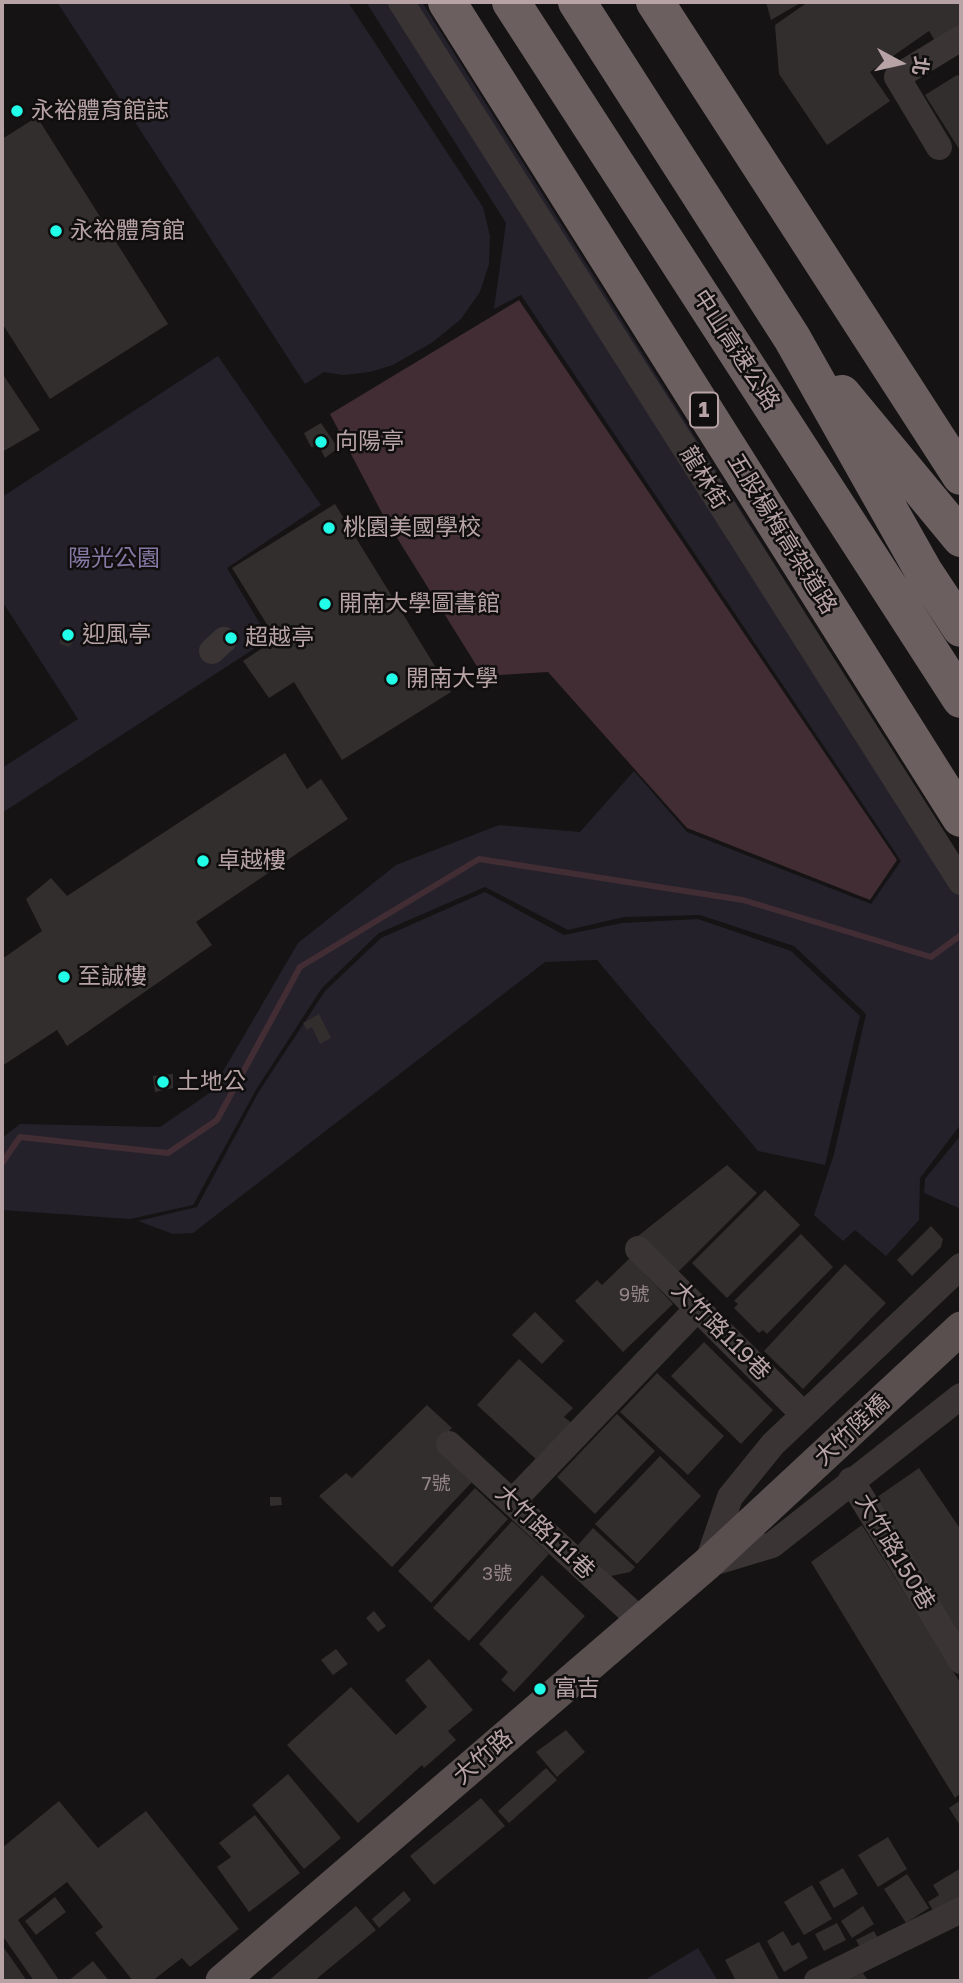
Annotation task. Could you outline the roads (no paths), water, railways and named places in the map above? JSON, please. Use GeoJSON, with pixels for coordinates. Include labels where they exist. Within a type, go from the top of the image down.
{"type":"FeatureCollection","features":[{"type":"Feature","properties":{"kind":"highway","name":"五股楊梅高架道路"},"geometry":{"type":"LineString","coordinates":[[447,2],[961,818]]}},
{"type":"Feature","properties":{"kind":"highway","name":"中山高速公路"},"geometry":{"type":"LineString","coordinates":[[511,2],[961,699]]}},
{"type":"Feature","properties":{"kind":"highway"},"geometry":{"type":"LineString","coordinates":[[577,2],[792,338],[924,572],[961,628]]}},
{"type":"Feature","properties":{"kind":"highway"},"geometry":{"type":"LineString","coordinates":[[655,2],[961,476]]}},
{"type":"Feature","properties":{"kind":"highway"},"geometry":{"type":"LineString","coordinates":[[792,338],[869,424],[961,538]]}},
{"type":"Feature","properties":{"kind":"highway"},"geometry":{"type":"LineString","coordinates":[[898,599],[961,729]]}},
{"type":"Feature","properties":{"kind":"main road","name":"大竹陸橋"},"geometry":{"type":"LineString","coordinates":[[743,1531],[961,1328]]}},
{"type":"Feature","properties":{"kind":"main road","name":"大竹路"},"geometry":{"type":"LineString","coordinates":[[222,1981],[743,1531]]}},
{"type":"Feature","properties":{"kind":"street","name":"龍林街"},"geometry":{"type":"LineString","coordinates":[[401,2],[961,883]]}},
{"type":"Feature","properties":{"kind":"street"},"geometry":{"type":"LineString","coordinates":[[939,147],[897,77],[961,38]]}},
{"type":"Feature","properties":{"kind":"street","name":"大竹路119巷"},"geometry":{"type":"LineString","coordinates":[[638,1249],[803,1414]]}},
{"type":"Feature","properties":{"kind":"street"},"geometry":{"type":"LineString","coordinates":[[707,1564],[730,1497],[773,1444],[961,1266]]}},
{"type":"Feature","properties":{"kind":"street"},"geometry":{"type":"LineString","coordinates":[[513,1501],[698,1308]]}},
{"type":"Feature","properties":{"kind":"street","name":"大竹路150巷"},"geometry":{"type":"LineString","coordinates":[[707,1564],[772,1545],[851,1480],[961,1396]]}},
{"type":"Feature","properties":{"kind":"street","name":"大竹路111巷"},"geometry":{"type":"LineString","coordinates":[[449,1444],[641,1621]]}},
{"type":"Feature","properties":{"kind":"street","name":"大竹路150巷"},"geometry":{"type":"LineString","coordinates":[[851,1480],[961,1661]]}},
{"type":"Feature","properties":{"kind":"street"},"geometry":{"type":"LineString","coordinates":[[817,1981],[961,1910]]}},
{"type":"Feature","properties":{"kind":"waterway"},"geometry":{"type":"LineString","coordinates":[[2,1163],[20,1137],[168,1153],[217,1120],[300,967],[479,859],[743,900],[931,957],[961,935]]}},
{"type":"Feature","properties":{"kind":"place","name":"永裕體育館誌"},"geometry":{"type":"Point","coordinates":[17,111]}},
{"type":"Feature","properties":{"kind":"place","name":"永裕體育館"},"geometry":{"type":"Point","coordinates":[56,231]}},
{"type":"Feature","properties":{"kind":"place","name":"向陽亭"},"geometry":{"type":"Point","coordinates":[321,442]}},
{"type":"Feature","properties":{"kind":"place","name":"桃園美國學校"},"geometry":{"type":"Point","coordinates":[329,528]}},
{"type":"Feature","properties":{"kind":"place","name":"開南大學圖書館"},"geometry":{"type":"Point","coordinates":[325,604]}},
{"type":"Feature","properties":{"kind":"place","name":"迎風亭"},"geometry":{"type":"Point","coordinates":[68,635]}},
{"type":"Feature","properties":{"kind":"place","name":"超越亭"},"geometry":{"type":"Point","coordinates":[231,638]}},
{"type":"Feature","properties":{"kind":"place","name":"開南大學"},"geometry":{"type":"Point","coordinates":[392,679]}},
{"type":"Feature","properties":{"kind":"place","name":"卓越樓"},"geometry":{"type":"Point","coordinates":[203,861]}},
{"type":"Feature","properties":{"kind":"place","name":"至誠樓"},"geometry":{"type":"Point","coordinates":[64,977]}},
{"type":"Feature","properties":{"kind":"place","name":"土地公"},"geometry":{"type":"Point","coordinates":[163,1082]}},
{"type":"Feature","properties":{"kind":"place","name":"富吉"},"geometry":{"type":"Point","coordinates":[540,1689]}},
{"type":"Feature","properties":{"kind":"park label","name":"陽光公園"},"geometry":{"type":"Point","coordinates":[114,559]}}]}
